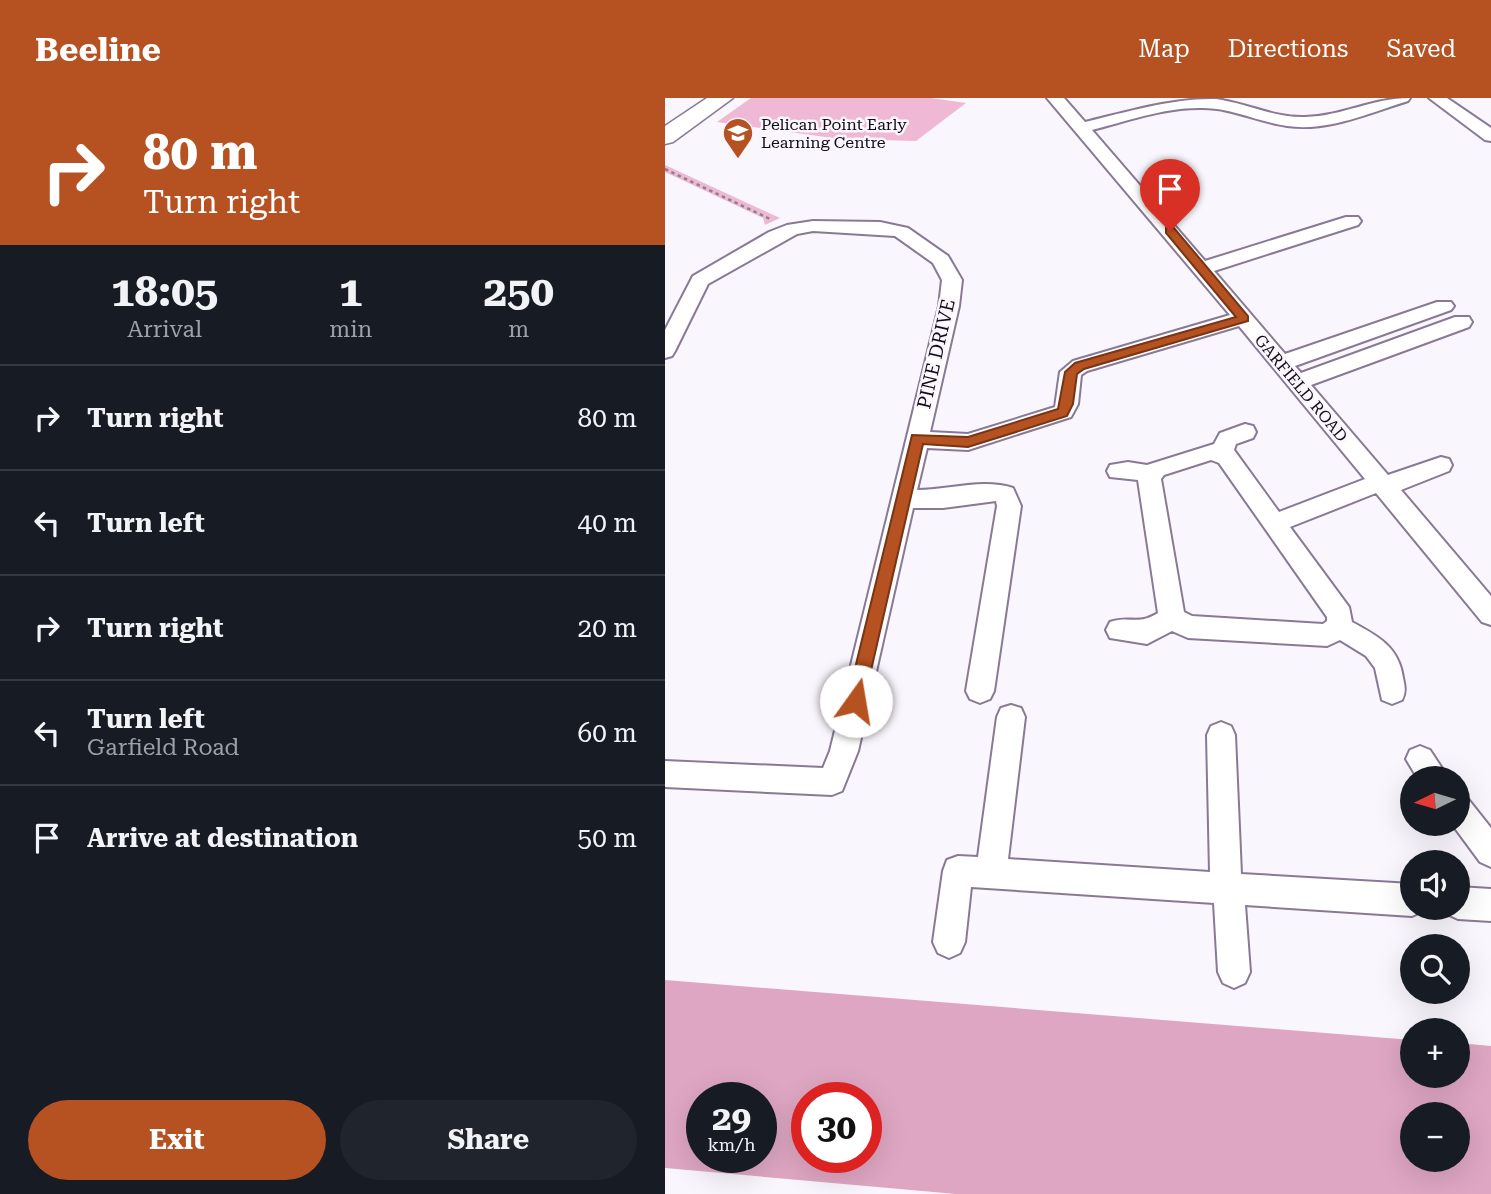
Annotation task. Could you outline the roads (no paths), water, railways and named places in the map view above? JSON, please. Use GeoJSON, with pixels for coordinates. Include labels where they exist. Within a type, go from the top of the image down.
{"type":"FeatureCollection","features":[{"type":"Feature","properties":{"kind":"street"},"geometry":{"type":"LineString","coordinates":[[665,137],[722,98]]}},
{"type":"Feature","properties":{"kind":"street","name":"GARFIELD ROAD"},"geometry":{"type":"LineString","coordinates":[[1055,98],[1244,318],[1491,614]]}},
{"type":"Feature","properties":{"kind":"street"},"geometry":{"type":"LineString","coordinates":[[1081,128],[1189,103],[1213,103],[1287,121],[1304,122],[1324,120],[1402,98]]}},
{"type":"Feature","properties":{"kind":"street"},"geometry":{"type":"LineString","coordinates":[[1437,98],[1491,136]]}},
{"type":"Feature","properties":{"kind":"street"},"geometry":{"type":"LineString","coordinates":[[1195,261],[1339,207]]}},
{"type":"Feature","properties":{"kind":"street"},"geometry":{"type":"LineString","coordinates":[[1195,261],[1352,221]]}},
{"type":"Feature","properties":{"kind":"street","name":"PINE DRIVE"},"geometry":{"type":"LineString","coordinates":[[665,351],[700,280],[793,229],[813,226],[901,232],[941,260],[952,279],[949,306],[844,751],[832,782],[665,774]]}},
{"type":"Feature","properties":{"kind":"street"},"geometry":{"type":"LineString","coordinates":[[1281,363],[1444,306]]}},
{"type":"Feature","properties":{"kind":"street"},"geometry":{"type":"LineString","coordinates":[[917,439],[968,442],[1063,412],[1067,404],[1071,372],[1080,366],[1244,318]]}},
{"type":"Feature","properties":{"kind":"street"},"geometry":{"type":"LineString","coordinates":[[1297,382],[1462,323]]}},
{"type":"Feature","properties":{"kind":"street"},"geometry":{"type":"LineString","coordinates":[[1221,453],[1228,439],[1245,432]]}},
{"type":"Feature","properties":{"kind":"street"},"geometry":{"type":"LineString","coordinates":[[1172,618],[1149,478],[1156,469],[1211,452],[1227,457],[1340,615],[1339,627]]}},
{"type":"Feature","properties":{"kind":"street"},"geometry":{"type":"LineString","coordinates":[[1275,523],[1441,466]]}},
{"type":"Feature","properties":{"kind":"street"},"geometry":{"type":"LineString","coordinates":[[1118,471],[1152,474]]}},
{"type":"Feature","properties":{"kind":"street"},"geometry":{"type":"LineString","coordinates":[[903,499],[943,499],[992,492],[1005,494],[1009,506],[980,691]]}},
{"type":"Feature","properties":{"kind":"street"},"geometry":{"type":"LineString","coordinates":[[1172,618],[1188,627],[1327,635],[1339,627]]}},
{"type":"Feature","properties":{"kind":"street"},"geometry":{"type":"LineString","coordinates":[[1119,630],[1147,633],[1172,618]]}},
{"type":"Feature","properties":{"kind":"street"},"geometry":{"type":"LineString","coordinates":[[1339,627],[1375,648],[1388,664],[1392,692]]}},
{"type":"Feature","properties":{"kind":"street"},"geometry":{"type":"LineString","coordinates":[[991,873],[1011,717]]}},
{"type":"Feature","properties":{"kind":"street"},"geometry":{"type":"LineString","coordinates":[[1221,735],[1226,888],[1232,915],[1234,972]]}},
{"type":"Feature","properties":{"kind":"street"},"geometry":{"type":"LineString","coordinates":[[1470,825],[1491,852]]}},
{"type":"Feature","properties":{"kind":"street"},"geometry":{"type":"LineString","coordinates":[[949,942],[958,872],[1400,899]]}},
{"type":"Feature","properties":{"kind":"street"},"geometry":{"type":"LineString","coordinates":[[1470,904],[1491,905]]}},
{"type":"Feature","properties":{"kind":"place","name":"Pelican Point Early Learning Centre"},"geometry":{"type":"Point","coordinates":[738,160]}}]}
